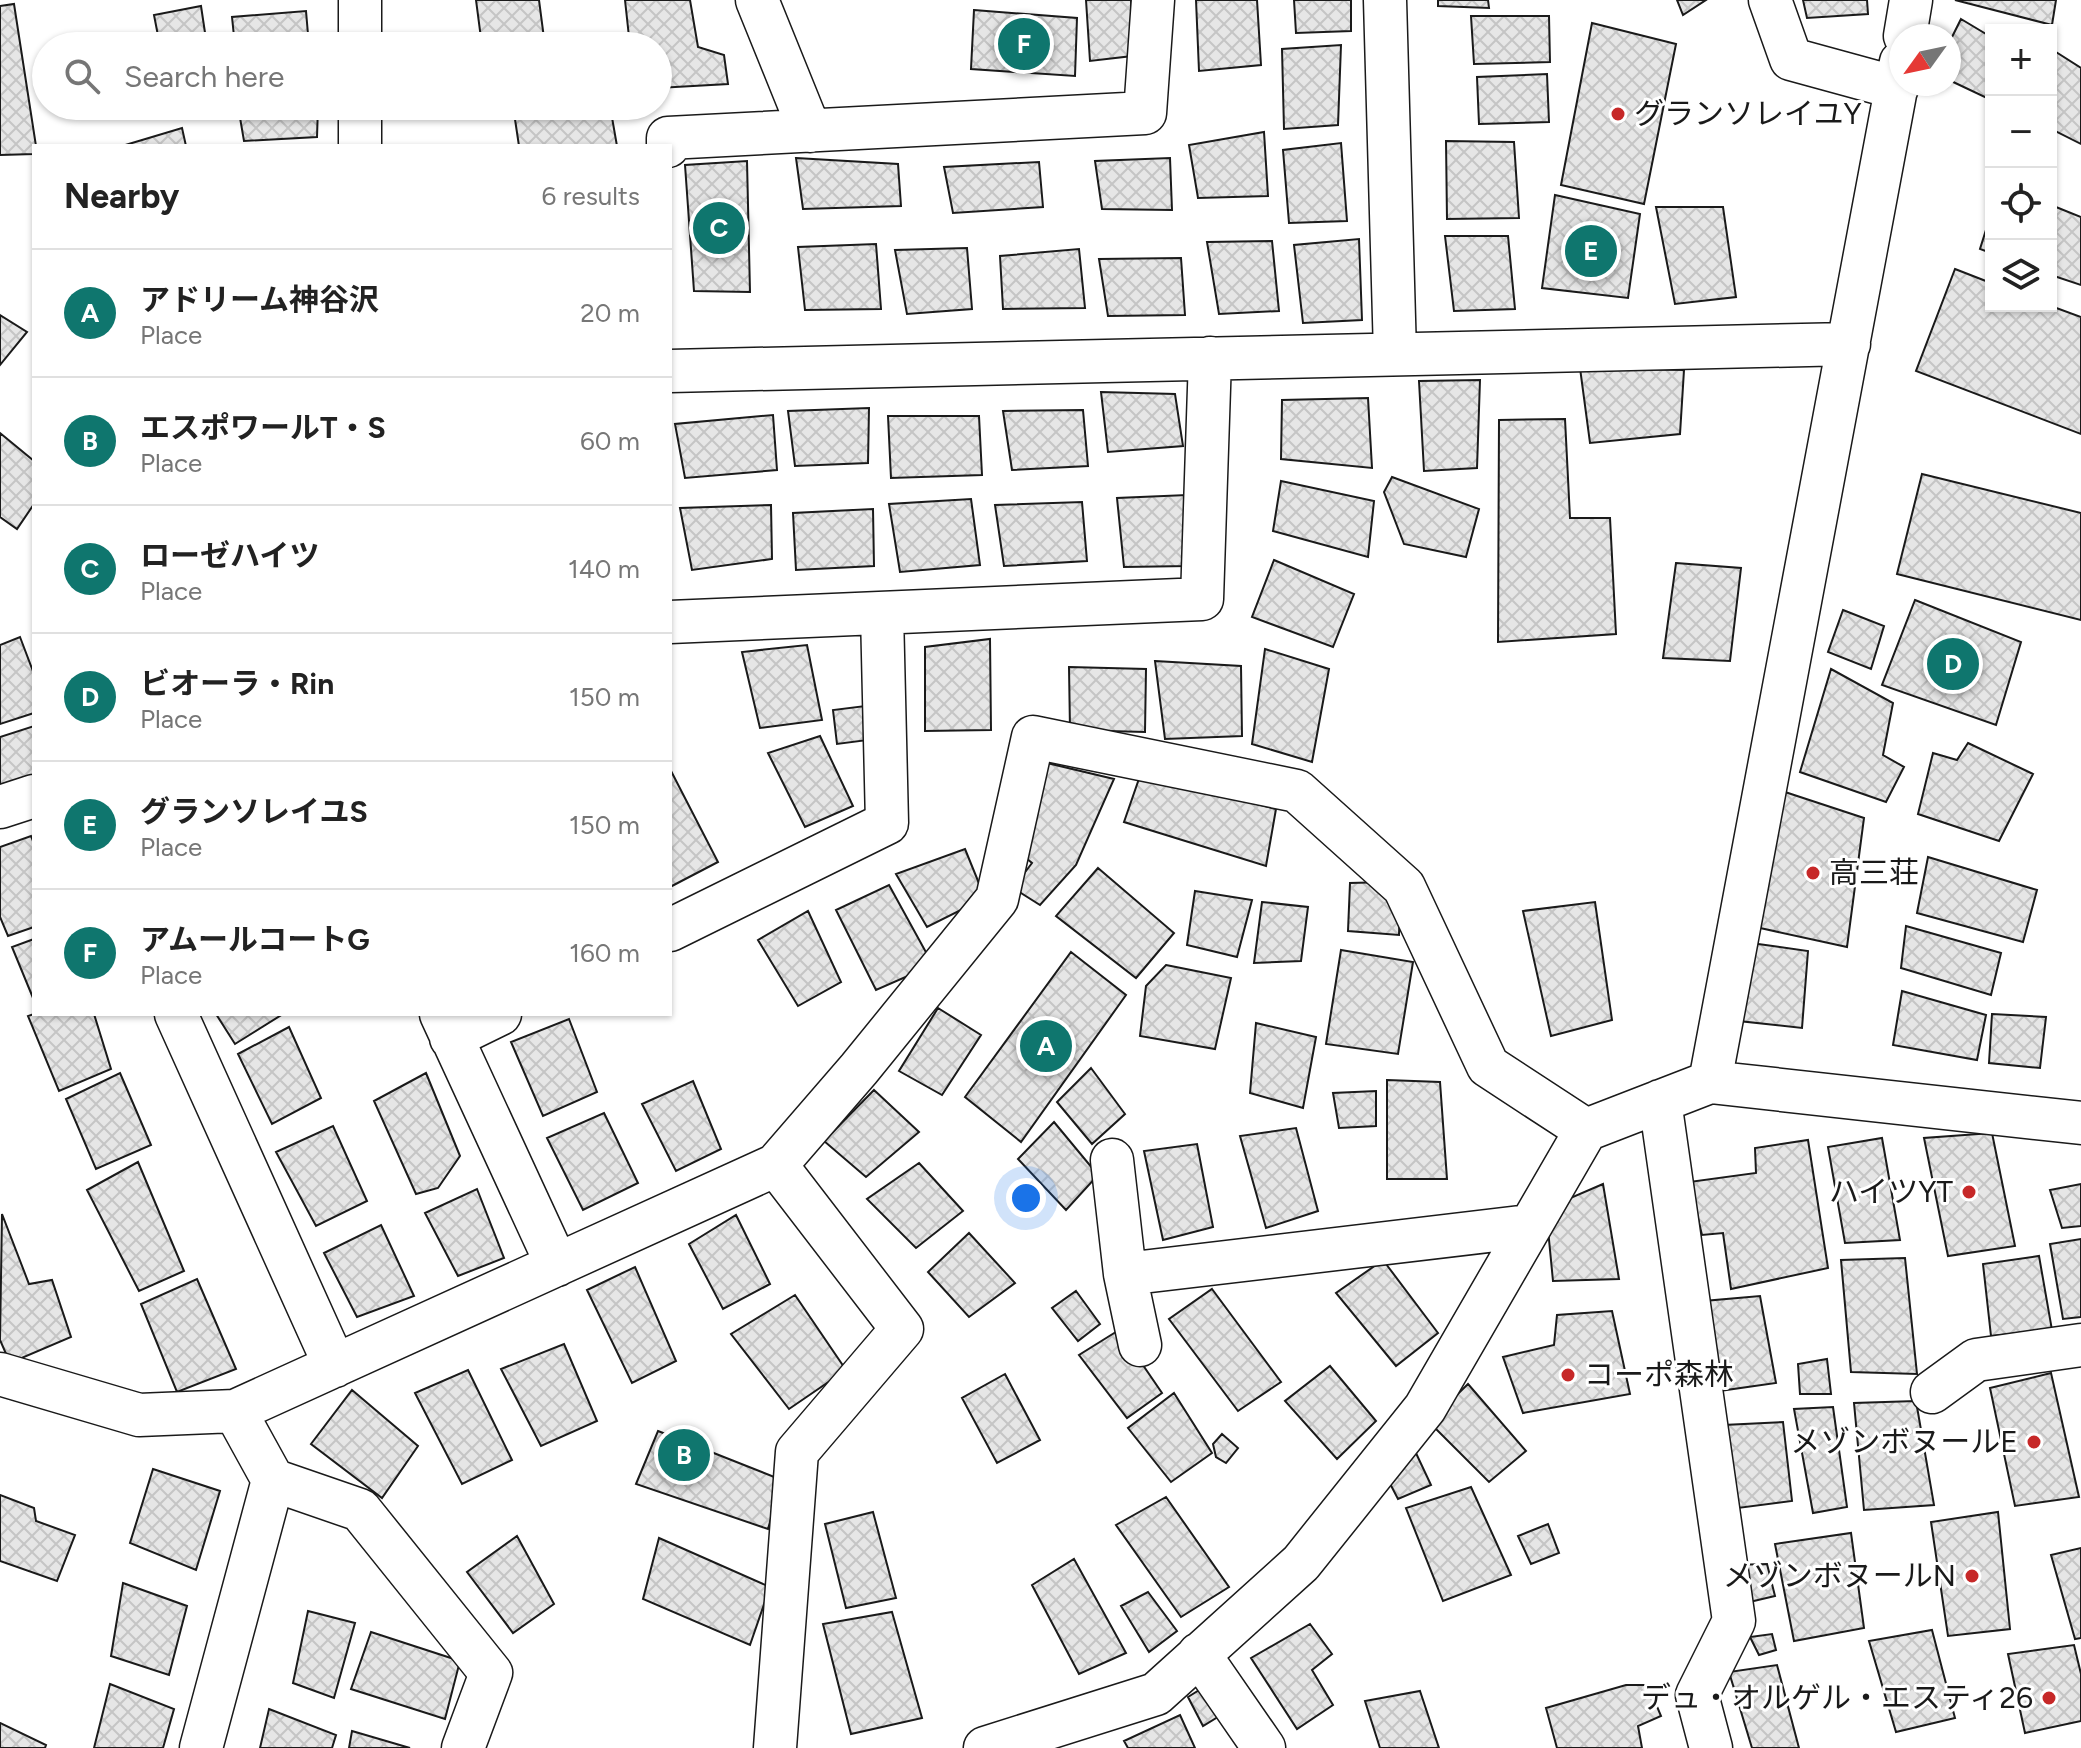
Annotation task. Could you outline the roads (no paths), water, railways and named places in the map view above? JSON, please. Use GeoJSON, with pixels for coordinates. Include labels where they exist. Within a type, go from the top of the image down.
{"type":"FeatureCollection","features":[{"type":"Feature","properties":{"kind":"street"},"geometry":{"type":"LineString","coordinates":[[360,0],[360,32]]}},
{"type":"Feature","properties":{"kind":"street"},"geometry":{"type":"LineString","coordinates":[[757,0],[810,131]]}},
{"type":"Feature","properties":{"kind":"street"},"geometry":{"type":"LineString","coordinates":[[668,144],[668,138],[1145,113],[1153,0]]}},
{"type":"Feature","properties":{"kind":"street"},"geometry":{"type":"LineString","coordinates":[[1385,0],[1395,354]]}},
{"type":"Feature","properties":{"kind":"street"},"geometry":{"type":"LineString","coordinates":[[1770,0],[1791,59],[1889,74]]}},
{"type":"Feature","properties":{"kind":"street"},"geometry":{"type":"LineString","coordinates":[[1907,24],[1911,0]]}},
{"type":"Feature","properties":{"kind":"street"},"geometry":{"type":"LineString","coordinates":[[1710,1082],[1895,96]]}},
{"type":"Feature","properties":{"kind":"street"},"geometry":{"type":"LineString","coordinates":[[360,120],[360,144]]}},
{"type":"Feature","properties":{"kind":"street"},"geometry":{"type":"LineString","coordinates":[[672,371],[1849,344]]}},
{"type":"Feature","properties":{"kind":"street"},"geometry":{"type":"LineString","coordinates":[[672,622],[1202,599],[1210,358]]}},
{"type":"Feature","properties":{"kind":"street"},"geometry":{"type":"LineString","coordinates":[[672,929],[887,823],[882,613]]}},
{"type":"Feature","properties":{"kind":"street"},"geometry":{"type":"LineString","coordinates":[[0,1374],[139,1415],[235,1411],[776,1165],[859,1069],[997,899],[1033,737],[1297,791],[1404,887],[1488,1066],[1586,1130]]}},
{"type":"Feature","properties":{"kind":"street"},"geometry":{"type":"LineString","coordinates":[[0,807],[32,797]]}},
{"type":"Feature","properties":{"kind":"street"},"geometry":{"type":"LineString","coordinates":[[177,1016],[335,1366]]}},
{"type":"Feature","properties":{"kind":"street"},"geometry":{"type":"LineString","coordinates":[[491,1016],[446,1026],[557,1265]]}},
{"type":"Feature","properties":{"kind":"street"},"geometry":{"type":"LineString","coordinates":[[985,1748],[1156,1694],[1301,1563],[1425,1408],[1586,1130],[1710,1082],[2081,1123]]}},
{"type":"Feature","properties":{"kind":"street"},"geometry":{"type":"LineString","coordinates":[[1660,1101],[1734,1621],[1697,1695],[1711,1748]]}},
{"type":"Feature","properties":{"kind":"street"},"geometry":{"type":"LineString","coordinates":[[1112,1160],[1125,1274],[1140,1345]]}},
{"type":"Feature","properties":{"kind":"street"},"geometry":{"type":"LineString","coordinates":[[775,1748],[797,1452],[902,1329],[776,1165]]}},
{"type":"Feature","properties":{"kind":"street"},"geometry":{"type":"LineString","coordinates":[[1125,1274],[1530,1226]]}},
{"type":"Feature","properties":{"kind":"street"},"geometry":{"type":"LineString","coordinates":[[1932,1392],[1976,1360],[2081,1345]]}},
{"type":"Feature","properties":{"kind":"street"},"geometry":{"type":"LineString","coordinates":[[235,1411],[273,1480],[360,1510],[491,1673],[463,1748]]}},
{"type":"Feature","properties":{"kind":"street"},"geometry":{"type":"LineString","coordinates":[[201,1748],[273,1480]]}},
{"type":"Feature","properties":{"kind":"street"},"geometry":{"type":"LineString","coordinates":[[1199,1654],[1264,1748]]}},
{"type":"Feature","properties":{"kind":"place","name":"アムールコートG"},"geometry":{"type":"Point","coordinates":[1024,44]}},
{"type":"Feature","properties":{"kind":"place","name":"グランソレイユY"},"geometry":{"type":"Point","coordinates":[1618,114]}},
{"type":"Feature","properties":{"kind":"place","name":"ローゼハイツ"},"geometry":{"type":"Point","coordinates":[719,228]}},
{"type":"Feature","properties":{"kind":"place","name":"グランソレイユS"},"geometry":{"type":"Point","coordinates":[1591,251]}},
{"type":"Feature","properties":{"kind":"place","name":"ビオーラ・Rin"},"geometry":{"type":"Point","coordinates":[1953,664]}},
{"type":"Feature","properties":{"kind":"place","name":"高三荘"},"geometry":{"type":"Point","coordinates":[1813,873]}},
{"type":"Feature","properties":{"kind":"place","name":"アドリーム神谷沢"},"geometry":{"type":"Point","coordinates":[1046,1046]}},
{"type":"Feature","properties":{"kind":"place","name":"ハイツYT"},"geometry":{"type":"Point","coordinates":[1969,1192]}},
{"type":"Feature","properties":{"kind":"place","name":"コーポ森林"},"geometry":{"type":"Point","coordinates":[1568,1375]}},
{"type":"Feature","properties":{"kind":"place","name":"メゾンボヌールE"},"geometry":{"type":"Point","coordinates":[2034,1442]}},
{"type":"Feature","properties":{"kind":"place","name":"エスポワールT・S"},"geometry":{"type":"Point","coordinates":[684,1455]}},
{"type":"Feature","properties":{"kind":"place","name":"メゾンボヌールN"},"geometry":{"type":"Point","coordinates":[1972,1576]}},
{"type":"Feature","properties":{"kind":"place","name":"デュ・オルゲル・エスティ26"},"geometry":{"type":"Point","coordinates":[2049,1698]}}]}
